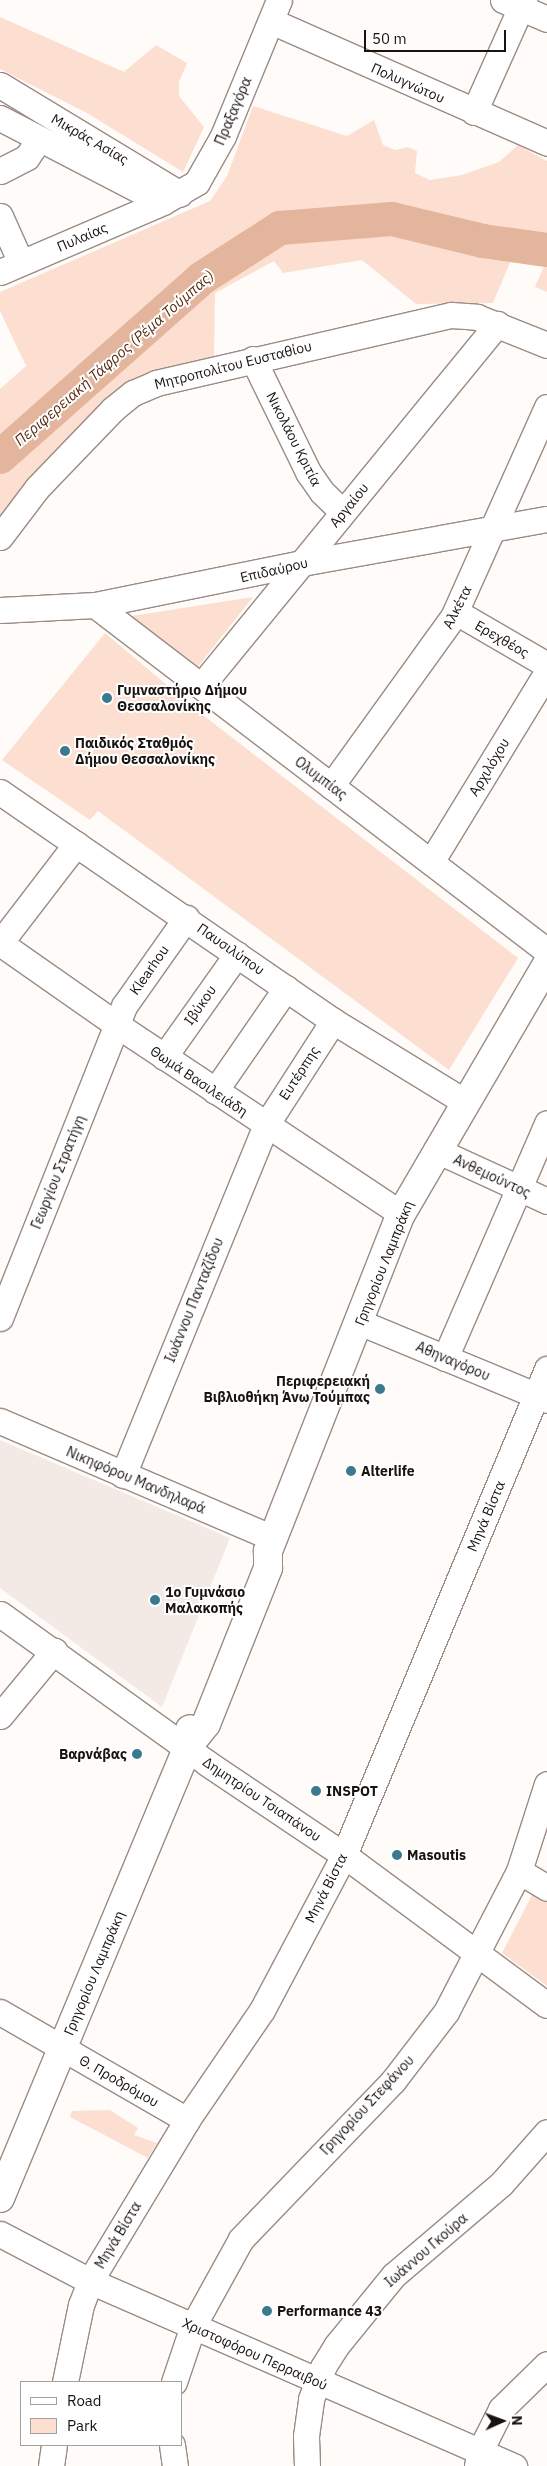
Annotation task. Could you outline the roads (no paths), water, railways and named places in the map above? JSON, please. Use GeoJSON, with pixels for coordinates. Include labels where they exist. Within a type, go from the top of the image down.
{"type":"FeatureCollection","features":[{"type":"Feature","properties":{"kind":"main road","name":"Γρηγορίου Λαμπράκη"},"geometry":{"type":"LineString","coordinates":[[0,2198],[187,1748],[206,1724],[268,1568],[271,1545],[401,1214],[436,1150],[547,964]]}},
{"type":"Feature","properties":{"kind":"street"},"geometry":{"type":"LineString","coordinates":[[474,112],[516,2],[547,19]]}},
{"type":"Feature","properties":{"kind":"street","name":"Πολυγνώτου"},"geometry":{"type":"LineString","coordinates":[[276,5],[474,112],[547,142]]}},
{"type":"Feature","properties":{"kind":"street","name":"Πραξαγόρα"},"geometry":{"type":"LineString","coordinates":[[171,198],[201,178],[211,160],[276,5]]}},
{"type":"Feature","properties":{"kind":"street","name":"Μικράς Ασίας"},"geometry":{"type":"LineString","coordinates":[[0,86],[171,198]]}},
{"type":"Feature","properties":{"kind":"street","name":"Μικράς Ασίας"},"geometry":{"type":"LineString","coordinates":[[0,118],[39,139],[171,198]]}},
{"type":"Feature","properties":{"kind":"street"},"geometry":{"type":"LineString","coordinates":[[0,172],[27,157],[39,139]]}},
{"type":"Feature","properties":{"kind":"street","name":"Πυλαίας"},"geometry":{"type":"LineString","coordinates":[[11,267],[171,198]]}},
{"type":"Feature","properties":{"kind":"street"},"geometry":{"type":"LineString","coordinates":[[0,216],[11,267]]}},
{"type":"Feature","properties":{"kind":"street","name":"Μητροπολίτου Ευσταθίου"},"geometry":{"type":"LineString","coordinates":[[0,537],[37,488],[126,398],[156,383],[253,359],[452,315],[477,317],[547,345]]}},
{"type":"Feature","properties":{"kind":"street","name":"Αργαίου"},"geometry":{"type":"LineString","coordinates":[[201,686],[497,324]]}},
{"type":"Feature","properties":{"kind":"street","name":"Νικολάου Κριτία"},"geometry":{"type":"LineString","coordinates":[[253,359],[308,472],[322,492],[343,512]]}},
{"type":"Feature","properties":{"kind":"street","name":"Αλκέτα"},"geometry":{"type":"LineString","coordinates":[[332,786],[456,612],[547,407]]}},
{"type":"Feature","properties":{"kind":"street","name":"Επιδαύρου"},"geometry":{"type":"LineString","coordinates":[[0,610],[95,605],[302,563],[547,520]]}},
{"type":"Feature","properties":{"kind":"street","name":"Ολυμπίας"},"geometry":{"type":"LineString","coordinates":[[95,605],[547,951]]}},
{"type":"Feature","properties":{"kind":"street","name":"Ερεχθέος"},"geometry":{"type":"LineString","coordinates":[[456,612],[547,665]]}},
{"type":"Feature","properties":{"kind":"street","name":"Αρχιλόχου"},"geometry":{"type":"LineString","coordinates":[[431,862],[547,672]]}},
{"type":"Feature","properties":{"kind":"street","name":"Παυσιλύπου"},"geometry":{"type":"LineString","coordinates":[[0,792],[186,918],[333,1021],[465,1102]]}},
{"type":"Feature","properties":{"kind":"street"},"geometry":{"type":"LineString","coordinates":[[0,943],[76,844]]}},
{"type":"Feature","properties":{"kind":"street","name":"Klearhou"},"geometry":{"type":"LineString","coordinates":[[117,1025],[126,1002],[186,918]]}},
{"type":"Feature","properties":{"kind":"street","name":"Θωμά Βασιλειάδη"},"geometry":{"type":"LineString","coordinates":[[0,943],[266,1126],[401,1214]]}},
{"type":"Feature","properties":{"kind":"street","name":"Ιβύκου"},"geometry":{"type":"LineString","coordinates":[[164,1057],[237,954]]}},
{"type":"Feature","properties":{"kind":"street"},"geometry":{"type":"LineString","coordinates":[[215,1091],[286,988]]}},
{"type":"Feature","properties":{"kind":"street","name":"Ευτέρπης"},"geometry":{"type":"LineString","coordinates":[[266,1126],[333,1021]]}},
{"type":"Feature","properties":{"kind":"street","name":"Γεωργίου Στρατήγη"},"geometry":{"type":"LineString","coordinates":[[0,1318],[117,1025]]}},
{"type":"Feature","properties":{"kind":"street"},"geometry":{"type":"LineString","coordinates":[[445,1358],[547,1123]]}},
{"type":"Feature","properties":{"kind":"street","name":"Ιωάννου Πανταζίδου"},"geometry":{"type":"LineString","coordinates":[[123,1475],[266,1126]]}},
{"type":"Feature","properties":{"kind":"street","name":"Ανθεμούντος"},"geometry":{"type":"LineString","coordinates":[[436,1150],[547,1201]]}},
{"type":"Feature","properties":{"kind":"street","name":"Αθηναγόρου"},"geometry":{"type":"LineString","coordinates":[[359,1322],[541,1398]]}},
{"type":"Feature","properties":{"kind":"street","name":"Μηνά Βίστα"},"geometry":{"type":"LineString","coordinates":[[65,2381],[81,2305],[90,2281],[187,2120],[275,1988],[344,1854],[541,1398],[547,1369]]}},
{"type":"Feature","properties":{"kind":"street","name":"Νικηφόρου Μανδηλαρά"},"geometry":{"type":"LineString","coordinates":[[0,1421],[123,1475],[271,1545]]}},
{"type":"Feature","properties":{"kind":"street","name":"Δημητρίου Τσιαπάνου"},"geometry":{"type":"LineString","coordinates":[[0,1614],[187,1748],[344,1854],[547,2005]]}},
{"type":"Feature","properties":{"kind":"street"},"geometry":{"type":"LineString","coordinates":[[0,1716],[54,1651]]}},
{"type":"Feature","properties":{"kind":"street","name":"Γρηγορίου Στεφάνου"},"geometry":{"type":"LineString","coordinates":[[174,2381],[193,2326],[241,2239],[412,2059],[446,2012],[519,1871],[547,1784]]}},
{"type":"Feature","properties":{"kind":"street"},"geometry":{"type":"LineString","coordinates":[[519,1871],[547,1888]]}},
{"type":"Feature","properties":{"kind":"street","name":"Θ. Προδρόμου"},"geometry":{"type":"LineString","coordinates":[[0,2012],[187,2120]]}},
{"type":"Feature","properties":{"kind":"street","name":"Ιωάννου Γκούρα"},"geometry":{"type":"LineString","coordinates":[[307,2466],[307,2423],[316,2381],[346,2331],[394,2275],[501,2184],[547,2132]]}},
{"type":"Feature","properties":{"kind":"street","name":"Χριστοφόρου Περραιβού"},"geometry":{"type":"LineString","coordinates":[[0,2234],[90,2281],[316,2381],[479,2458],[514,2466]]}},
{"type":"Feature","properties":{"kind":"street"},"geometry":{"type":"LineString","coordinates":[[479,2458],[501,2409],[547,2364]]}},
{"type":"Feature","properties":{"kind":"street"},"geometry":{"type":"LineString","coordinates":[[51,2466],[54,2446]]}},
{"type":"Feature","properties":{"kind":"street"},"geometry":{"type":"LineString","coordinates":[[172,2446],[174,2466]]}},
{"type":"Feature","properties":{"kind":"waterway","name":"Περιφερειακή Τάφρος (Ρέμα Τούμπας)"},"geometry":{"type":"LineString","coordinates":[[0,457],[202,278],[280,228],[392,219],[483,241],[547,250]]}},
{"type":"Feature","properties":{"kind":"place","name":"Γυμναστήριο Δήμου Θεσσαλονίκης"},"geometry":{"type":"Point","coordinates":[107,698]}},
{"type":"Feature","properties":{"kind":"place","name":"Παιδικός Σταθμός Δήμου Θεσσαλονίκης"},"geometry":{"type":"Point","coordinates":[65,751]}},
{"type":"Feature","properties":{"kind":"place","name":"Περιφερειακή Βιβλιοθήκη Άνω Τούμπας"},"geometry":{"type":"Point","coordinates":[380,1389]}},
{"type":"Feature","properties":{"kind":"place","name":"Alterlife"},"geometry":{"type":"Point","coordinates":[351,1471]}},
{"type":"Feature","properties":{"kind":"place","name":"1ο Γυμνάσιο Μαλακοπής"},"geometry":{"type":"Point","coordinates":[155,1600]}},
{"type":"Feature","properties":{"kind":"place","name":"Βαρνάβας"},"geometry":{"type":"Point","coordinates":[137,1754]}},
{"type":"Feature","properties":{"kind":"place","name":"INSPOT"},"geometry":{"type":"Point","coordinates":[316,1791]}},
{"type":"Feature","properties":{"kind":"place","name":"Masoutis"},"geometry":{"type":"Point","coordinates":[397,1855]}},
{"type":"Feature","properties":{"kind":"place","name":"Performance 43"},"geometry":{"type":"Point","coordinates":[267,2311]}}]}
